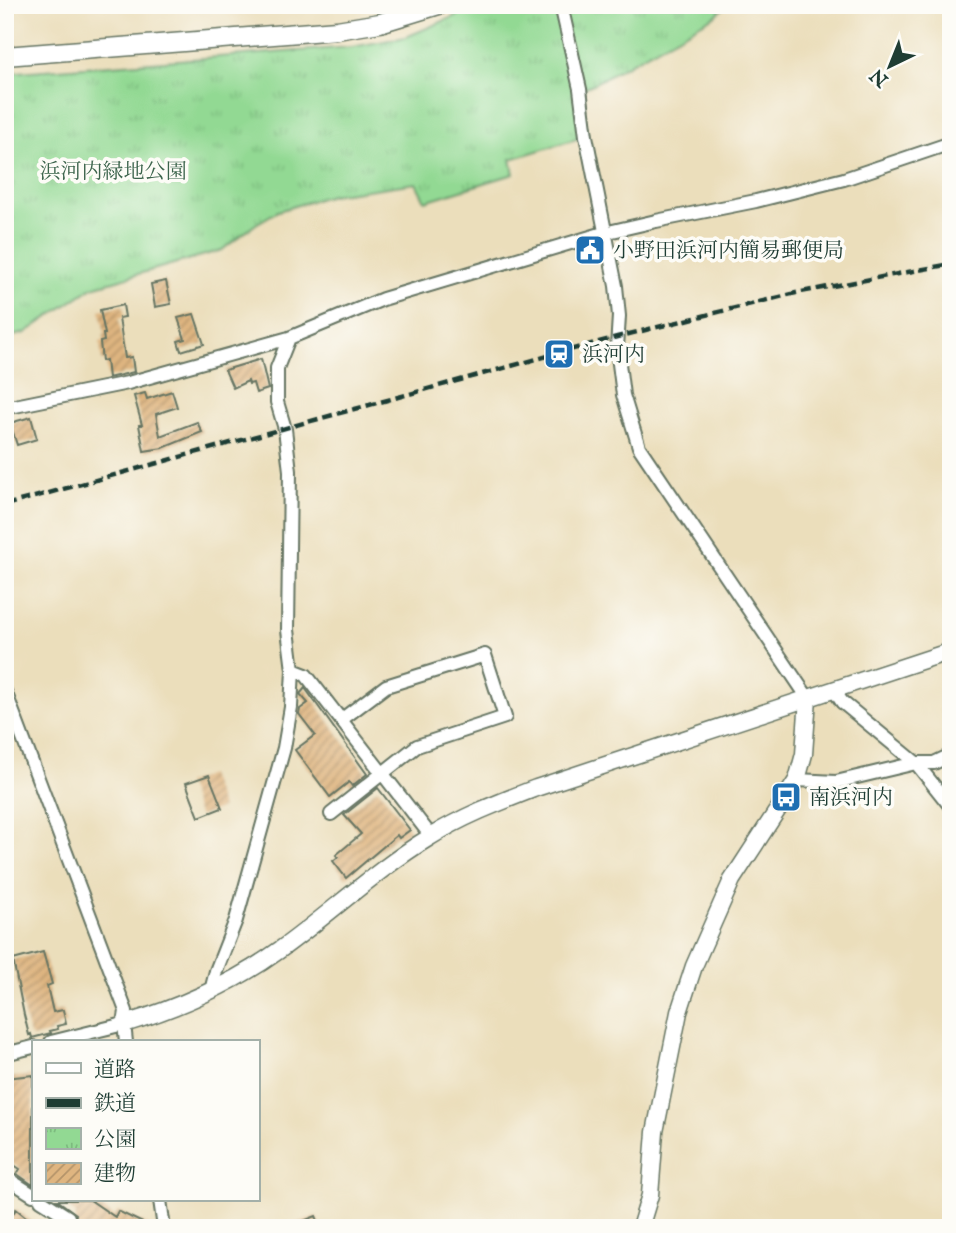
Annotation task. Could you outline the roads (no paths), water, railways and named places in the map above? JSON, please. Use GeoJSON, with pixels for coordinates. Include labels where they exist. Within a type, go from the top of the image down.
{"type":"FeatureCollection","features":[{"type":"Feature","properties":{"kind":"main road"},"geometry":{"type":"LineString","coordinates":[[5,56],[337,30],[380,23],[439,5]]}},
{"type":"Feature","properties":{"kind":"street"},"geometry":{"type":"LineString","coordinates":[[561,5],[580,89],[586,136],[616,286],[619,316],[617,348],[623,395],[639,447],[808,698],[804,754],[797,780],[732,880],[694,966],[679,1012],[655,1132],[650,1195],[640,1228]]}},
{"type":"Feature","properties":{"kind":"street"},"geometry":{"type":"LineString","coordinates":[[5,408],[128,383],[289,338],[383,299],[604,233],[756,201],[844,179],[951,143]]}},
{"type":"Feature","properties":{"kind":"street"},"geometry":{"type":"LineString","coordinates":[[211,991],[236,920],[284,748],[291,707],[293,670],[288,630],[290,471],[285,429],[277,401],[277,368],[289,338]]}},
{"type":"Feature","properties":{"kind":"street"},"geometry":{"type":"LineString","coordinates":[[59,1040],[170,1010],[246,973],[431,836],[497,803],[951,651]]}},
{"type":"Feature","properties":{"kind":"street"},"geometry":{"type":"LineString","coordinates":[[331,814],[417,746],[505,718],[485,655],[386,687],[341,720]]}},
{"type":"Feature","properties":{"kind":"street"},"geometry":{"type":"LineString","coordinates":[[293,670],[306,675],[431,836]]}},
{"type":"Feature","properties":{"kind":"street"},"geometry":{"type":"LineString","coordinates":[[834,690],[842,702],[916,763],[951,807]]}},
{"type":"Feature","properties":{"kind":"street"},"geometry":{"type":"LineString","coordinates":[[5,691],[126,1011],[126,1040]]}},
{"type":"Feature","properties":{"kind":"street"},"geometry":{"type":"LineString","coordinates":[[797,780],[836,782],[916,763],[934,763],[951,755]]}},
{"type":"Feature","properties":{"kind":"street"},"geometry":{"type":"LineString","coordinates":[[5,1054],[32,1047]]}},
{"type":"Feature","properties":{"kind":"street"},"geometry":{"type":"LineString","coordinates":[[5,1177],[32,1194]]}},
{"type":"Feature","properties":{"kind":"street"},"geometry":{"type":"LineString","coordinates":[[44,1202],[68,1217]]}},
{"type":"Feature","properties":{"kind":"street"},"geometry":{"type":"LineString","coordinates":[[160,1202],[164,1228]]}},
{"type":"Feature","properties":{"kind":"railway"},"geometry":{"type":"LineString","coordinates":[[5,505],[617,337],[796,293],[951,264]]}},
{"type":"Feature","properties":{"kind":"place","name":"小野田浜河内簡易郵便局"},"geometry":{"type":"Point","coordinates":[590,250]}},
{"type":"Feature","properties":{"kind":"place","name":"浜河内"},"geometry":{"type":"Point","coordinates":[559,354]}},
{"type":"Feature","properties":{"kind":"place","name":"南浜河内"},"geometry":{"type":"Point","coordinates":[786,797]}},
{"type":"Feature","properties":{"kind":"park label","name":"浜河内緑地公園"},"geometry":{"type":"Point","coordinates":[113,171]}}]}
